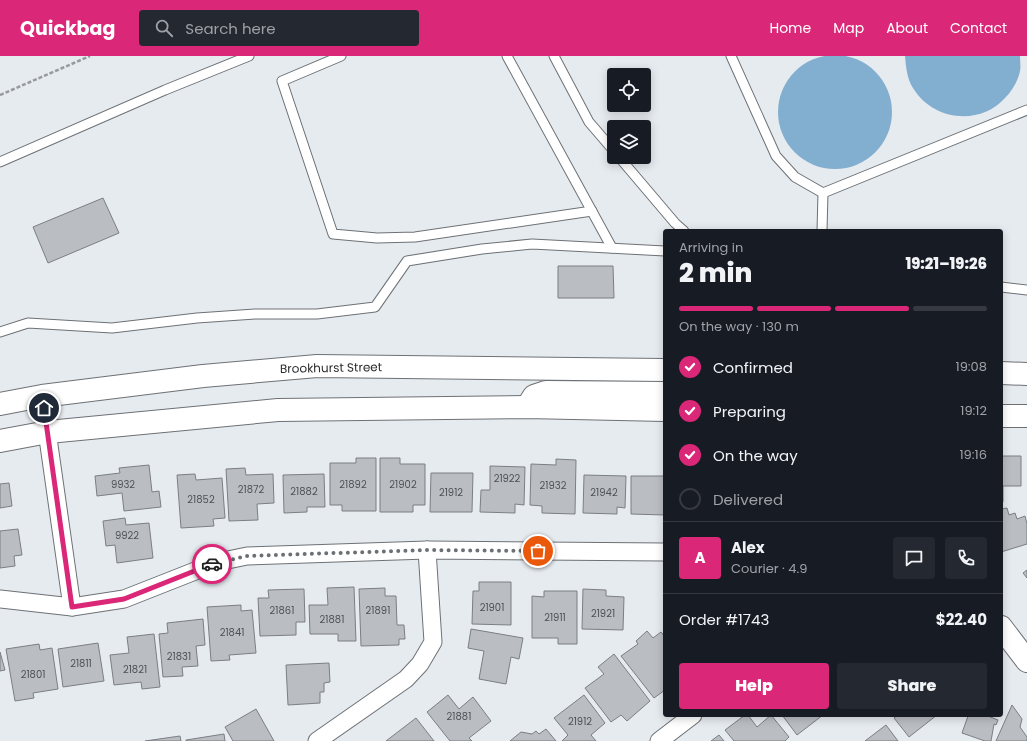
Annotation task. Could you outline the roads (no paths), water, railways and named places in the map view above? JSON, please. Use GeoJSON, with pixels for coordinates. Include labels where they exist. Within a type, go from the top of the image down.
{"type":"FeatureCollection","features":[{"type":"Feature","properties":{"kind":"main road","name":"Brookhurst Street"},"geometry":{"type":"LineString","coordinates":[[0,404],[42,396],[203,376],[316,366],[663,370]]}},
{"type":"Feature","properties":{"kind":"main road"},"geometry":{"type":"LineString","coordinates":[[1003,373],[1027,374]]}},
{"type":"Feature","properties":{"kind":"main road"},"geometry":{"type":"LineString","coordinates":[[527,407],[534,396],[546,392],[663,393]]}},
{"type":"Feature","properties":{"kind":"main road"},"geometry":{"type":"LineString","coordinates":[[0,441],[48,432],[278,410],[527,407],[663,410]]}},
{"type":"Feature","properties":{"kind":"main road"},"geometry":{"type":"LineString","coordinates":[[1003,416],[1027,416]]}},
{"type":"Feature","properties":{"kind":"main road"},"geometry":{"type":"LineString","coordinates":[[1003,630],[1027,661]]}},
{"type":"Feature","properties":{"kind":"street"},"geometry":{"type":"LineString","coordinates":[[42,396],[72,607]]}},
{"type":"Feature","properties":{"kind":"street"},"geometry":{"type":"LineString","coordinates":[[317,741],[406,679],[420,664],[433,642],[427,550]]}},
{"type":"Feature","properties":{"kind":"street"},"geometry":{"type":"LineString","coordinates":[[0,599],[72,607],[124,599],[218,562],[247,556],[427,550],[663,552]]}},
{"type":"Feature","properties":{"kind":"street"},"geometry":{"type":"LineString","coordinates":[[659,741],[690,717]]}},
{"type":"Feature","properties":{"kind":"lane"},"geometry":{"type":"LineString","coordinates":[[0,162],[165,90],[249,56]]}},
{"type":"Feature","properties":{"kind":"lane"},"geometry":{"type":"LineString","coordinates":[[341,56],[282,81],[333,234],[377,238],[415,237],[592,211]]}},
{"type":"Feature","properties":{"kind":"lane"},"geometry":{"type":"LineString","coordinates":[[508,56],[612,248]]}},
{"type":"Feature","properties":{"kind":"lane"},"geometry":{"type":"LineString","coordinates":[[554,56],[589,122],[607,144]]}},
{"type":"Feature","properties":{"kind":"lane"},"geometry":{"type":"LineString","coordinates":[[731,56],[776,156],[795,177],[823,193]]}},
{"type":"Feature","properties":{"kind":"lane"},"geometry":{"type":"LineString","coordinates":[[823,193],[1027,110]]}},
{"type":"Feature","properties":{"kind":"lane"},"geometry":{"type":"LineString","coordinates":[[625,164],[682,229]]}},
{"type":"Feature","properties":{"kind":"lane"},"geometry":{"type":"LineString","coordinates":[[822,229],[823,193]]}},
{"type":"Feature","properties":{"kind":"lane"},"geometry":{"type":"LineString","coordinates":[[0,332],[28,323],[112,328],[204,318],[255,314],[317,314],[375,307],[407,262],[482,249],[532,244],[663,251]]}},
{"type":"Feature","properties":{"kind":"lane"},"geometry":{"type":"LineString","coordinates":[[1003,287],[1027,290]]}},
{"type":"Feature","properties":{"kind":"water"},"geometry":{"type":"Polygon","coordinates":[[[835,55],[857,59],[867,64],[883,80],[888,90],[892,112],[888,134],[883,144],[867,160],[857,165],[835,169],[813,165],[803,160],[787,144],[782,134],[778,112],[782,90],[787,80],[803,64],[813,59],[835,55]]]}},
{"type":"Feature","properties":{"kind":"water"},"geometry":{"type":"Polygon","coordinates":[[[905,56],[1020,56],[1020,69],[1018,78],[1012,89],[995,107],[983,113],[970,116],[957,116],[944,113],[932,107],[922,99],[909,81],[905,56]]]}}]}
